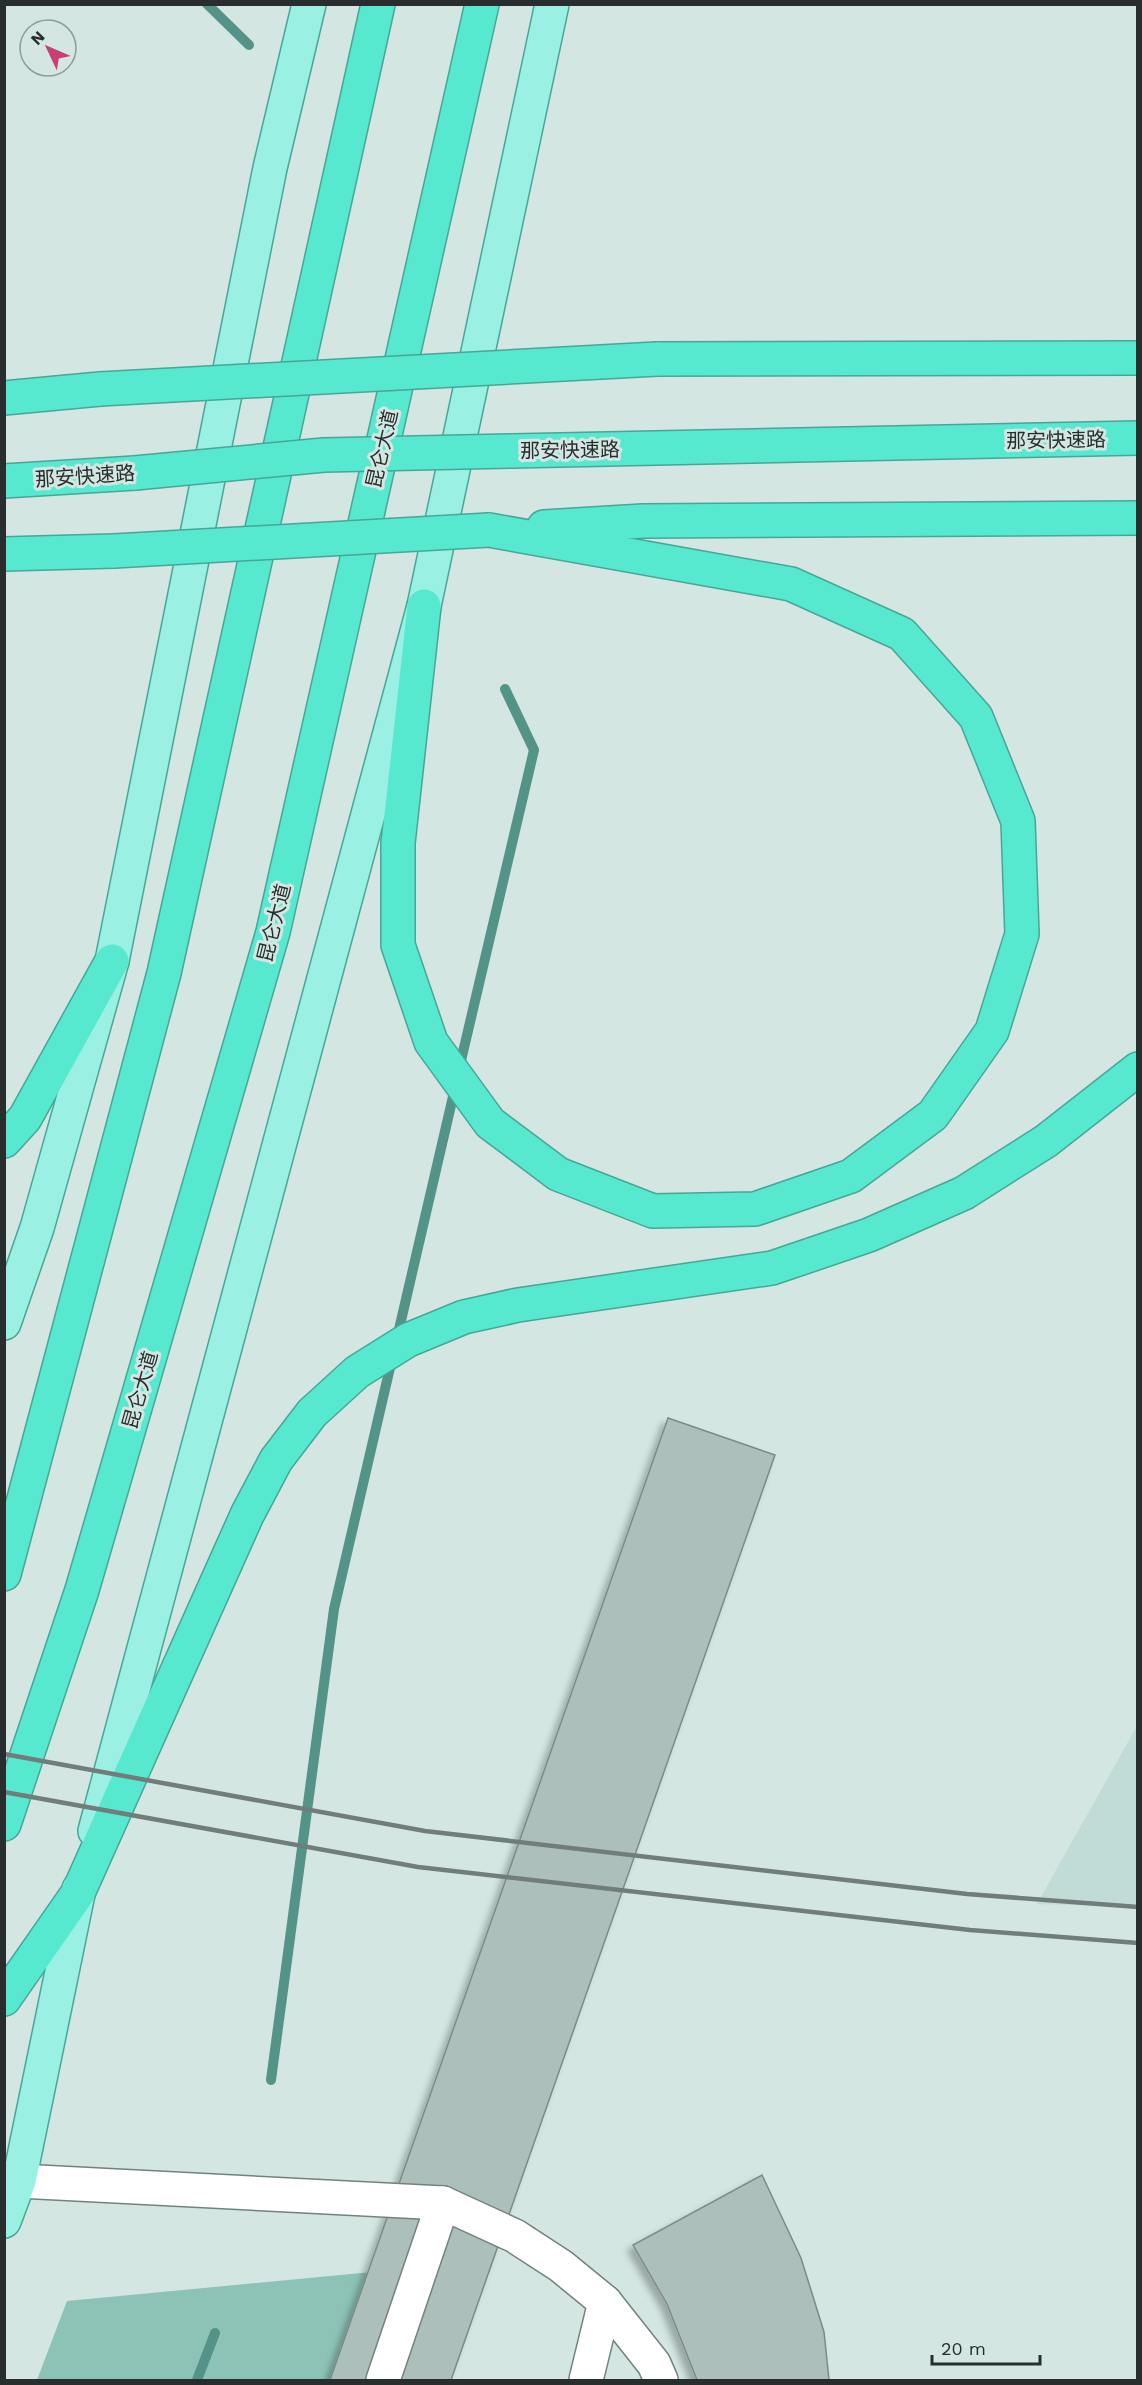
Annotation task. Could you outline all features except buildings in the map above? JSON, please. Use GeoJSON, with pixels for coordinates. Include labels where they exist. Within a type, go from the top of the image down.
{"type":"FeatureCollection","features":[{"type":"Feature","properties":{"kind":"highway"},"geometry":{"type":"LineString","coordinates":[[4,1574],[164,973],[378,4]]}},
{"type":"Feature","properties":{"kind":"highway","name":"昆仑大道"},"geometry":{"type":"LineString","coordinates":[[4,1824],[82,1590],[273,932],[482,4]]}},
{"type":"Feature","properties":{"kind":"highway"},"geometry":{"type":"LineString","coordinates":[[4,398],[100,388],[657,359],[1137,358]]}},
{"type":"Feature","properties":{"kind":"highway","name":"那安快速路"},"geometry":{"type":"LineString","coordinates":[[4,481],[324,455],[1137,438]]}},
{"type":"Feature","properties":{"kind":"highway"},"geometry":{"type":"LineString","coordinates":[[6,554],[114,551],[643,521],[1137,518]]}},
{"type":"Feature","properties":{"kind":"highway"},"geometry":{"type":"LineString","coordinates":[[424,606],[398,843],[398,945],[431,1042],[490,1123],[558,1174],[653,1211],[755,1209],[851,1176],[933,1115],[992,1031],[1022,934],[1018,821],[976,717],[902,634],[791,584],[489,530]]}},
{"type":"Feature","properties":{"kind":"highway"},"geometry":{"type":"LineString","coordinates":[[4,1141],[25,1118],[112,961]]}},
{"type":"Feature","properties":{"kind":"highway"},"geometry":{"type":"LineString","coordinates":[[4,1999],[78,1893],[246,1515],[276,1460],[312,1413],[357,1372],[408,1340],[464,1317],[541,1301],[772,1268],[869,1235],[964,1193],[1046,1141],[1137,1069]]}},
{"type":"Feature","properties":{"kind":"main road"},"geometry":{"type":"LineString","coordinates":[[4,1323],[37,1228],[112,961],[270,168],[309,4]]}},
{"type":"Feature","properties":{"kind":"main road"},"geometry":{"type":"LineString","coordinates":[[4,2221],[78,1893],[424,606],[552,4]]}},
{"type":"Feature","properties":{"kind":"street"},"geometry":{"type":"LineString","coordinates":[[12,2179],[443,2203],[515,2236],[561,2266],[605,2302],[654,2364],[661,2380]]}},
{"type":"Feature","properties":{"kind":"street"},"geometry":{"type":"LineString","coordinates":[[383,2380],[443,2203]]}},
{"type":"Feature","properties":{"kind":"street"},"geometry":{"type":"LineString","coordinates":[[586,2380],[605,2302]]}},
{"type":"Feature","properties":{"kind":"shaded area"},"geometry":{"type":"Polygon","coordinates":[[[1137,1726],[1137,1907],[1037,1904],[1137,1726]]]}},
{"type":"Feature","properties":{"kind":"green space"},"geometry":{"type":"Polygon","coordinates":[[[372,2272],[334,2380],[37,2380],[67,2301],[372,2272]]]}},
{"type":"Feature","properties":{"kind":"waterway"},"geometry":{"type":"LineString","coordinates":[[207,4],[249,45]]}},
{"type":"Feature","properties":{"kind":"waterway"},"geometry":{"type":"LineString","coordinates":[[459,1069],[534,750],[505,689]]}},
{"type":"Feature","properties":{"kind":"waterway"},"geometry":{"type":"LineString","coordinates":[[397,1338],[455,1088]]}},
{"type":"Feature","properties":{"kind":"waterway"},"geometry":{"type":"LineString","coordinates":[[271,2080],[334,1609],[392,1359]]}},
{"type":"Feature","properties":{"kind":"waterway"},"geometry":{"type":"LineString","coordinates":[[197,2380],[215,2333]]}},
{"type":"Feature","properties":{"kind":"railway"},"geometry":{"type":"LineString","coordinates":[[4,1754],[425,1831],[967,1894],[1138,1907]]}},
{"type":"Feature","properties":{"kind":"railway"},"geometry":{"type":"LineString","coordinates":[[4,1792],[418,1867],[970,1930],[1138,1943]]}}]}
